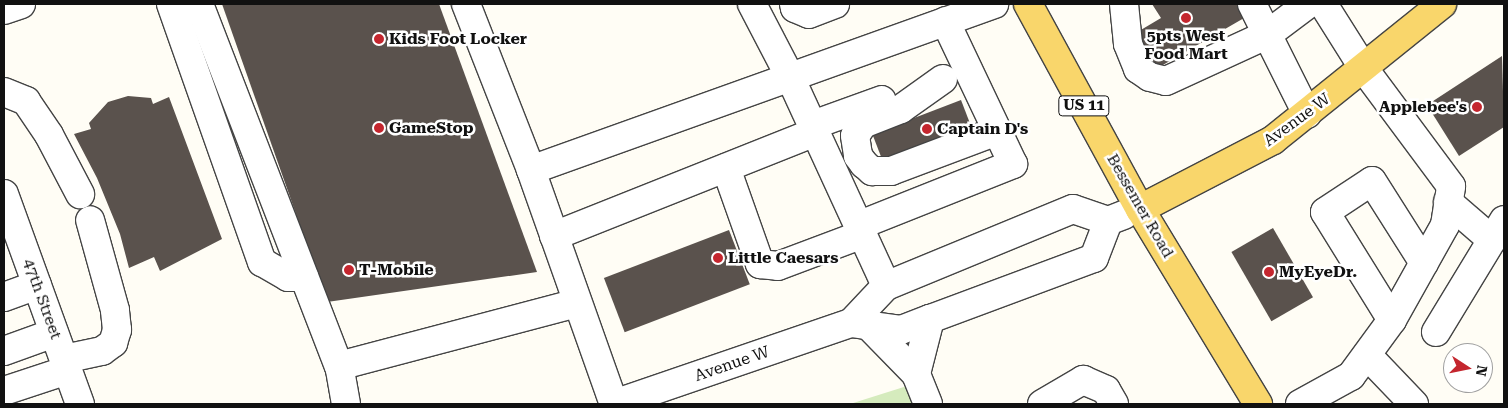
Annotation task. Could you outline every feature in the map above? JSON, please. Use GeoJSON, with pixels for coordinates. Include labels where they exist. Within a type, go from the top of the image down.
{"type":"FeatureCollection","features":[{"type":"Feature","properties":{"kind":"main road","name":"Bessemer Road"},"geometry":{"type":"LineString","coordinates":[[1028,4],[1140,208],[1258,404]]}},
{"type":"Feature","properties":{"kind":"main road","name":"Avenue W"},"geometry":{"type":"LineString","coordinates":[[1140,208],[1273,140],[1364,69],[1442,4]]}},
{"type":"Feature","properties":{"kind":"street"},"geometry":{"type":"LineString","coordinates":[[4,10],[21,4]]}},
{"type":"Feature","properties":{"kind":"street"},"geometry":{"type":"LineString","coordinates":[[171,4],[262,262],[288,277],[304,277]]}},
{"type":"Feature","properties":{"kind":"street"},"geometry":{"type":"LineString","coordinates":[[199,4],[339,366],[346,404]]}},
{"type":"Feature","properties":{"kind":"street"},"geometry":{"type":"LineString","coordinates":[[466,4],[531,170],[614,404]]}},
{"type":"Feature","properties":{"kind":"street"},"geometry":{"type":"LineString","coordinates":[[752,4],[790,77],[886,286]]}},
{"type":"Feature","properties":{"kind":"street"},"geometry":{"type":"LineString","coordinates":[[794,4],[795,8],[809,14],[834,4]]}},
{"type":"Feature","properties":{"kind":"street"},"geometry":{"type":"LineString","coordinates":[[531,170],[994,4]]}},
{"type":"Feature","properties":{"kind":"street"},"geometry":{"type":"LineString","coordinates":[[1124,4],[1128,44],[1138,70],[1150,77],[1166,81],[1268,34],[1308,4]]}},
{"type":"Feature","properties":{"kind":"street"},"geometry":{"type":"LineString","coordinates":[[1252,4],[1307,114]]}},
{"type":"Feature","properties":{"kind":"street"},"geometry":{"type":"LineString","coordinates":[[1300,404],[1351,376],[1392,320],[1445,225],[1451,186],[1364,69],[1323,4]]}},
{"type":"Feature","properties":{"kind":"street"},"geometry":{"type":"LineString","coordinates":[[726,168],[760,264],[778,266],[1012,164],[945,21]]}},
{"type":"Feature","properties":{"kind":"street"},"geometry":{"type":"LineString","coordinates":[[554,236],[726,168],[850,112],[969,70]]}},
{"type":"Feature","properties":{"kind":"street"},"geometry":{"type":"LineString","coordinates":[[943,79],[901,109],[863,124],[855,136],[858,156],[864,164],[872,171],[891,171],[997,131]]}},
{"type":"Feature","properties":{"kind":"street"},"geometry":{"type":"LineString","coordinates":[[4,92],[26,101],[49,135],[80,194]]}},
{"type":"Feature","properties":{"kind":"street"},"geometry":{"type":"LineString","coordinates":[[1392,320],[1325,212],[1372,181],[1424,263]]}},
{"type":"Feature","properties":{"kind":"street","name":"47th Street"},"geometry":{"type":"LineString","coordinates":[[4,194],[80,404]]}},
{"type":"Feature","properties":{"kind":"street"},"geometry":{"type":"LineString","coordinates":[[1436,332],[1498,230],[1448,202]]}},
{"type":"Feature","properties":{"kind":"street","name":"Avenue W"},"geometry":{"type":"LineString","coordinates":[[860,325],[886,286],[1073,209],[1108,222],[1140,208]]}},
{"type":"Feature","properties":{"kind":"street"},"geometry":{"type":"LineString","coordinates":[[10,404],[4,393],[102,351],[113,343],[118,330],[115,310],[90,220]]}},
{"type":"Feature","properties":{"kind":"street","name":"Avenue W"},"geometry":{"type":"LineString","coordinates":[[614,404],[860,325],[900,330],[930,319],[1094,258],[1108,222]]}},
{"type":"Feature","properties":{"kind":"street"},"geometry":{"type":"LineString","coordinates":[[4,297],[37,285]]}},
{"type":"Feature","properties":{"kind":"street"},"geometry":{"type":"LineString","coordinates":[[339,366],[577,303]]}},
{"type":"Feature","properties":{"kind":"street"},"geometry":{"type":"LineString","coordinates":[[916,374],[930,319]]}},
{"type":"Feature","properties":{"kind":"street"},"geometry":{"type":"LineString","coordinates":[[860,325],[916,374],[928,404]]}},
{"type":"Feature","properties":{"kind":"street"},"geometry":{"type":"LineString","coordinates":[[4,351],[54,333]]}},
{"type":"Feature","properties":{"kind":"street"},"geometry":{"type":"LineString","coordinates":[[1367,355],[1414,404]]}},
{"type":"Feature","properties":{"kind":"street"},"geometry":{"type":"LineString","coordinates":[[1042,404],[1083,380],[1106,390],[1114,404]]}},
{"type":"Feature","properties":{"kind":"green space"},"geometry":{"type":"Polygon","coordinates":[[[907,386],[913,404],[850,404],[907,386]]]}},
{"type":"Feature","properties":{"kind":"building"},"geometry":{"type":"Polygon","coordinates":[[[222,4],[439,4],[537,272],[327,302],[222,4]]]}},
{"type":"Feature","properties":{"kind":"building"},"geometry":{"type":"Polygon","coordinates":[[[1152,4],[1246,4],[1251,14],[1149,73],[1129,37],[1161,18],[1152,4]]]}},
{"type":"Feature","properties":{"kind":"building"},"geometry":{"type":"Polygon","coordinates":[[[1502,56],[1504,127],[1459,156],[1427,105],[1502,56]]]}},
{"type":"Feature","properties":{"kind":"building"},"geometry":{"type":"Polygon","coordinates":[[[128,96],[151,98],[153,104],[169,97],[222,239],[160,271],[154,257],[129,268],[120,234],[97,178],[74,134],[91,129],[89,123],[108,102],[128,96]]]}},
{"type":"Feature","properties":{"kind":"building"},"geometry":{"type":"Polygon","coordinates":[[[961,100],[973,131],[884,165],[872,134],[961,100]]]}},
{"type":"Feature","properties":{"kind":"building"},"geometry":{"type":"Polygon","coordinates":[[[1273,228],[1313,297],[1271,321],[1231,252],[1273,228]]]}},
{"type":"Feature","properties":{"kind":"building"},"geometry":{"type":"Polygon","coordinates":[[[729,230],[750,284],[625,332],[604,278],[729,230]]]}},
{"type":"Feature","properties":{"kind":"place","name":"5pts West Food Mart"},"geometry":{"type":"Point","coordinates":[1186,18]}},
{"type":"Feature","properties":{"kind":"place","name":"Kids Foot Locker"},"geometry":{"type":"Point","coordinates":[379,39]}},
{"type":"Feature","properties":{"kind":"place","name":"Applebee's"},"geometry":{"type":"Point","coordinates":[1477,107]}},
{"type":"Feature","properties":{"kind":"place","name":"GameStop"},"geometry":{"type":"Point","coordinates":[379,128]}},
{"type":"Feature","properties":{"kind":"place","name":"Captain D's"},"geometry":{"type":"Point","coordinates":[927,129]}},
{"type":"Feature","properties":{"kind":"place","name":"Little Caesars"},"geometry":{"type":"Point","coordinates":[718,258]}},
{"type":"Feature","properties":{"kind":"place","name":"T-Mobile"},"geometry":{"type":"Point","coordinates":[349,270]}},
{"type":"Feature","properties":{"kind":"place","name":"MyEyeDr."},"geometry":{"type":"Point","coordinates":[1269,272]}}]}
